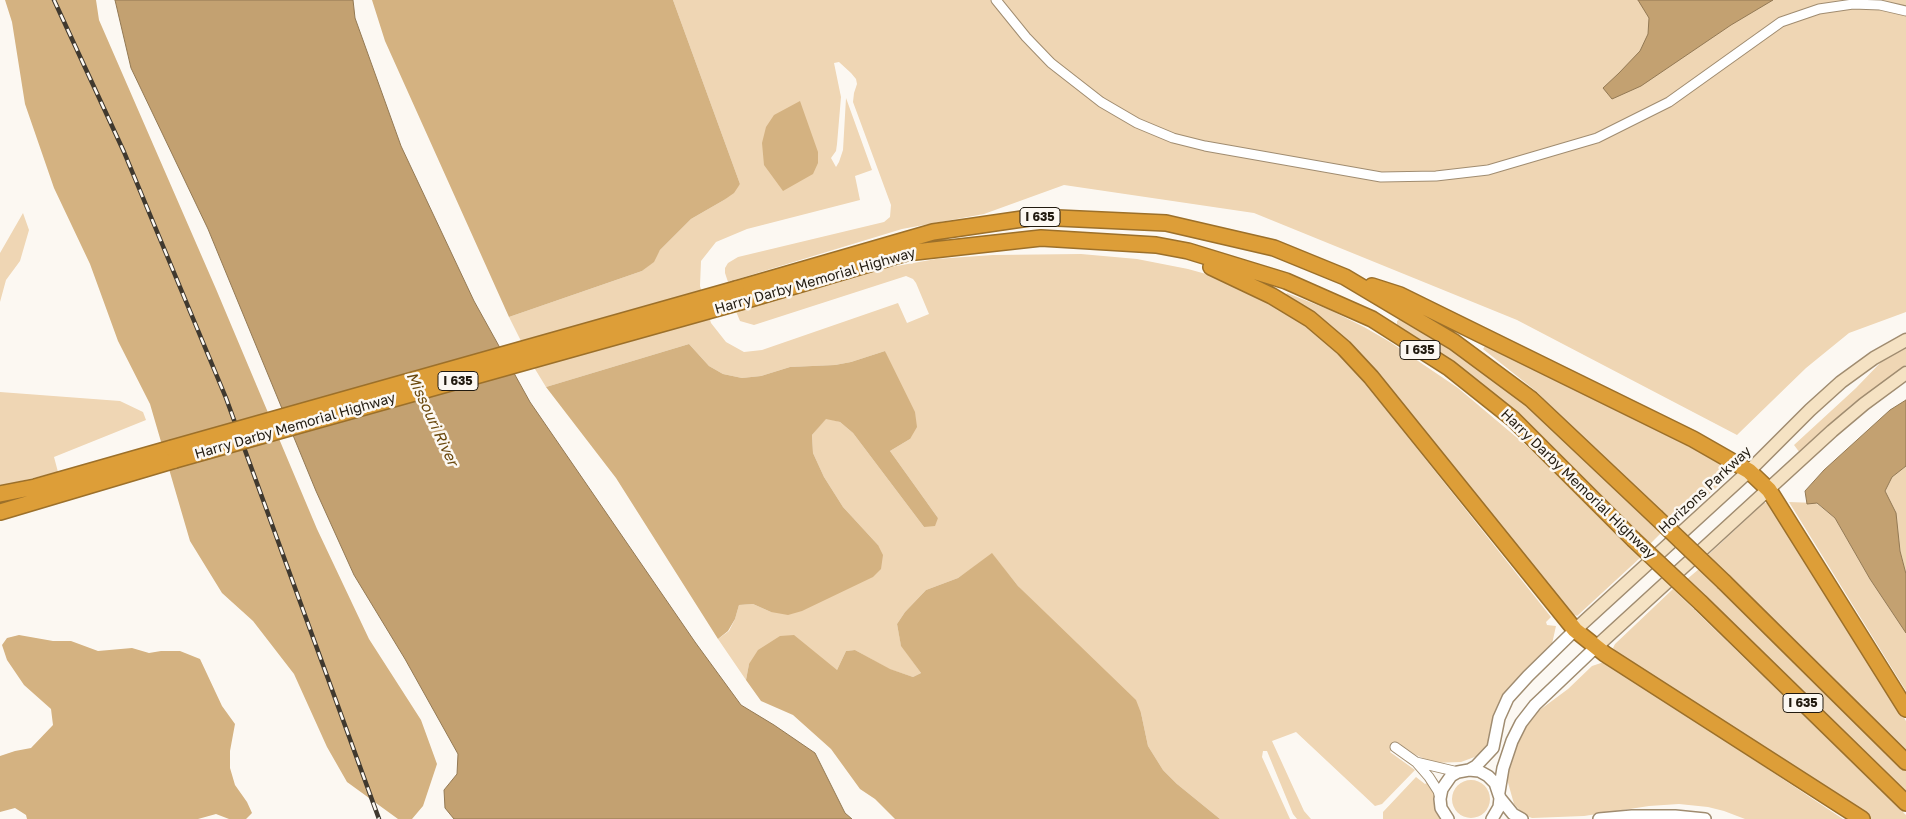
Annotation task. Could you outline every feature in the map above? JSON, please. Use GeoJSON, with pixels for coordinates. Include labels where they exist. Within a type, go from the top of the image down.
{"type":"FeatureCollection","features":[{"type":"Feature","properties":{"kind":"highway","name":"Harry Darby Memorial Highway"},"geometry":{"type":"LineString","coordinates":[[738,295],[933,232],[1036,217],[1166,223],[1274,248],[1345,277],[1454,342],[1531,399],[1724,582],[1906,762]]}},
{"type":"Feature","properties":{"kind":"highway","name":"Harry Darby Memorial Highway"},"geometry":{"type":"LineString","coordinates":[[0,494],[174,454],[738,295],[906,253],[1040,238],[1156,245],[1188,251],[1286,280],[1372,319],[1449,368],[1513,419],[1633,539],[1906,802]]}},
{"type":"Feature","properties":{"kind":"highway"},"geometry":{"type":"LineString","coordinates":[[1156,245],[1228,274],[1272,296],[1310,319],[1344,348],[1371,377],[1575,630],[1596,647],[1862,819]]}},
{"type":"Feature","properties":{"kind":"highway"},"geometry":{"type":"LineString","coordinates":[[1345,277],[1400,296],[1693,439],[1750,471],[1769,490],[1906,709]]}},
{"type":"Feature","properties":{"kind":"highway","name":"Harry Darby Memorial Highway"},"geometry":{"type":"LineString","coordinates":[[0,512],[174,454]]}},
{"type":"Feature","properties":{"kind":"main road","name":"Horizons Parkway"},"geometry":{"type":"LineString","coordinates":[[1575,630],[1750,471],[1810,410],[1841,382],[1874,358],[1906,340]]}},
{"type":"Feature","properties":{"kind":"main road"},"geometry":{"type":"LineString","coordinates":[[1596,647],[1852,415],[1906,373]]}},
{"type":"Feature","properties":{"kind":"street"},"geometry":{"type":"LineString","coordinates":[[996,0],[1026,37],[1051,63],[1101,102],[1137,123],[1173,138],[1206,146],[1381,177],[1436,176],[1488,170],[1597,138],[1669,102],[1781,22],[1819,10],[1853,4],[1880,5],[1906,11]]}},
{"type":"Feature","properties":{"kind":"street","name":"Horizons Parkway"},"geometry":{"type":"LineString","coordinates":[[1440,799],[1445,782],[1476,766],[1493,748],[1499,718],[1508,698],[1575,630]]}},
{"type":"Feature","properties":{"kind":"street"},"geometry":{"type":"LineString","coordinates":[[1492,819],[1499,807],[1499,795],[1504,768],[1512,741],[1521,723],[1535,705],[1596,647]]}},
{"type":"Feature","properties":{"kind":"street"},"geometry":{"type":"LineString","coordinates":[[1395,747],[1416,762],[1435,785],[1442,808],[1448,819]]}},
{"type":"Feature","properties":{"kind":"street"},"geometry":{"type":"LineString","coordinates":[[1416,762],[1464,771],[1479,771],[1495,783],[1499,795],[1513,814],[1522,819]]}},
{"type":"Feature","properties":{"kind":"street"},"geometry":{"type":"LineString","coordinates":[[1599,819],[1632,816],[1646,818],[1675,816],[1705,819]]}},
{"type":"Feature","properties":{"kind":"shaded area"},"geometry":{"type":"Polygon","coordinates":[[[5,0],[96,0],[99,20],[216,289],[317,529],[369,639],[421,720],[437,764],[423,806],[412,819],[398,819],[347,782],[327,747],[294,674],[253,621],[222,593],[190,541],[150,404],[118,341],[90,264],[54,188],[25,104],[12,22],[5,0]]]}},
{"type":"Feature","properties":{"kind":"shaded area"},"geometry":{"type":"Polygon","coordinates":[[[372,0],[673,0],[740,184],[734,193],[691,219],[660,250],[654,262],[642,271],[509,317],[385,41],[372,0]]]}},
{"type":"Feature","properties":{"kind":"shaded area"},"geometry":{"type":"Polygon","coordinates":[[[673,0],[1906,0],[1906,312],[1849,333],[1806,368],[1737,435],[1517,320],[1254,213],[1064,185],[984,214],[902,229],[728,282],[725,268],[728,263],[738,257],[884,222],[890,217],[891,205],[853,102],[857,84],[856,79],[839,62],[834,63],[841,97],[836,151],[831,158],[836,167],[843,150],[846,98],[872,170],[855,176],[860,200],[747,229],[716,242],[701,261],[700,286],[711,323],[726,342],[744,352],[762,350],[898,303],[907,323],[929,314],[916,283],[913,279],[906,276],[754,325],[740,321],[735,309],[874,270],[936,259],[993,255],[1081,254],[1137,259],[1206,274],[1244,290],[1294,317],[1348,363],[1551,617],[1546,622],[1547,625],[1556,626],[1552,644],[1494,716],[1487,747],[1480,755],[1461,762],[1433,763],[1414,754],[1397,742],[1390,752],[1415,770],[1382,804],[1375,806],[1296,732],[1272,741],[1304,811],[1311,819],[1297,819],[1293,814],[1267,751],[1263,751],[1262,757],[1290,819],[1220,819],[1163,770],[1148,746],[1141,713],[1018,586],[992,554],[958,578],[926,590],[905,612],[897,624],[901,645],[921,673],[913,677],[889,669],[855,650],[846,651],[837,670],[749,664],[746,680],[718,639],[729,631],[739,605],[753,604],[771,612],[878,545],[843,507],[824,477],[813,453],[812,435],[826,418],[840,422],[853,433],[924,527],[938,518],[890,451],[910,439],[885,351],[851,362],[835,365],[790,367],[761,376],[742,378],[723,374],[709,366],[689,344],[546,387],[509,317],[642,271],[653,262],[660,250],[691,219],[724,200],[740,184],[673,0]]]}},
{"type":"Feature","properties":{"kind":"shaded area"},"geometry":{"type":"Polygon","coordinates":[[[800,101],[818,152],[818,163],[813,174],[783,191],[764,165],[762,143],[766,127],[774,115],[800,101]]]}},
{"type":"Feature","properties":{"kind":"shaded area"},"geometry":{"type":"Polygon","coordinates":[[[23,213],[29,230],[20,261],[6,280],[0,302],[0,253],[23,213]]]}},
{"type":"Feature","properties":{"kind":"shaded area"},"geometry":{"type":"Polygon","coordinates":[[[1287,293],[1330,310],[1364,327],[1390,342],[1458,388],[1528,447],[1641,557],[1577,616],[1570,613],[1371,368],[1285,296],[1287,293]]]}},
{"type":"Feature","properties":{"kind":"shaded area"},"geometry":{"type":"Polygon","coordinates":[[[1403,317],[1523,399],[1661,533],[1650,544],[1531,430],[1397,329],[1397,321],[1403,317]]]}},
{"type":"Feature","properties":{"kind":"shaded area"},"geometry":{"type":"Polygon","coordinates":[[[689,344],[709,366],[723,374],[742,378],[761,376],[790,367],[835,365],[851,362],[885,351],[915,412],[917,427],[910,439],[890,451],[938,518],[935,526],[924,527],[853,433],[840,422],[826,419],[812,435],[813,453],[824,477],[843,507],[878,545],[883,555],[881,569],[873,577],[802,611],[788,615],[771,612],[753,604],[739,605],[735,619],[728,631],[718,639],[616,478],[546,387],[689,344]]]}},
{"type":"Feature","properties":{"kind":"shaded area"},"geometry":{"type":"Polygon","coordinates":[[[1485,346],[1723,462],[1730,467],[1732,472],[1675,526],[1537,392],[1483,349],[1485,346]]]}},
{"type":"Feature","properties":{"kind":"shaded area"},"geometry":{"type":"Polygon","coordinates":[[[1906,346],[1906,365],[1850,406],[1800,453],[1794,445],[1856,388],[1881,362],[1906,346]]]}},
{"type":"Feature","properties":{"kind":"shaded area"},"geometry":{"type":"Polygon","coordinates":[[[0,392],[120,401],[143,412],[146,420],[54,457],[58,472],[0,486],[0,392]]]}},
{"type":"Feature","properties":{"kind":"shaded area"},"geometry":{"type":"Polygon","coordinates":[[[1906,466],[1906,574],[1885,491],[1892,477],[1906,466]]]}},
{"type":"Feature","properties":{"kind":"shaded area"},"geometry":{"type":"Polygon","coordinates":[[[1789,502],[1816,503],[1835,518],[1870,579],[1906,633],[1906,691],[1789,502]]]}},
{"type":"Feature","properties":{"kind":"shaded area"},"geometry":{"type":"Polygon","coordinates":[[[1764,503],[1767,503],[1774,511],[1906,721],[1906,749],[1707,556],[1764,503]]]}},
{"type":"Feature","properties":{"kind":"shaded area"},"geometry":{"type":"Polygon","coordinates":[[[992,553],[1018,586],[1136,700],[1141,713],[1148,746],[1163,770],[1220,819],[895,819],[875,799],[860,789],[831,749],[793,715],[761,701],[746,680],[749,664],[758,650],[780,636],[794,635],[837,670],[846,651],[855,650],[890,669],[913,677],[921,673],[901,646],[897,624],[905,612],[926,590],[958,578],[992,553]]]}},
{"type":"Feature","properties":{"kind":"shaded area"},"geometry":{"type":"Polygon","coordinates":[[[1699,569],[1906,771],[1906,793],[1686,580],[1699,569]]]}},
{"type":"Feature","properties":{"kind":"shaded area"},"geometry":{"type":"Polygon","coordinates":[[[1673,589],[1906,815],[1906,819],[1871,819],[1616,652],[1613,648],[1615,644],[1673,589]]]}},
{"type":"Feature","properties":{"kind":"shaded area"},"geometry":{"type":"Polygon","coordinates":[[[19,635],[53,641],[71,641],[98,651],[132,648],[149,653],[180,651],[200,659],[222,706],[235,724],[230,751],[230,768],[235,785],[252,813],[246,819],[229,819],[216,814],[198,819],[27,819],[26,815],[15,808],[0,812],[0,756],[31,748],[53,725],[51,709],[24,685],[7,660],[2,645],[7,638],[19,635]]]}},
{"type":"Feature","properties":{"kind":"shaded area"},"geometry":{"type":"Polygon","coordinates":[[[1608,663],[1843,819],[1745,819],[1708,807],[1679,804],[1649,806],[1584,816],[1532,818],[1524,815],[1514,804],[1507,779],[1516,739],[1533,715],[1568,689],[1592,666],[1608,663]]]}},
{"type":"Feature","properties":{"kind":"shaded area"},"geometry":{"type":"Polygon","coordinates":[[[1416,777],[1425,784],[1429,782],[1433,788],[1437,811],[1441,819],[1383,819],[1383,812],[1416,777]]]}},
{"type":"Feature","properties":{"kind":"shaded area"},"geometry":{"type":"Polygon","coordinates":[[[1471,780],[1484,786],[1490,799],[1484,812],[1471,818],[1458,812],[1452,799],[1458,786],[1471,780]]]}},
{"type":"Feature","properties":{"kind":"water","name":"Missouri River"},"geometry":{"type":"Polygon","coordinates":[[[115,0],[353,0],[355,18],[401,146],[474,301],[530,402],[695,642],[741,705],[815,753],[845,813],[852,819],[454,819],[445,808],[444,790],[457,774],[458,754],[405,659],[354,575],[316,491],[208,229],[131,68],[115,0]]]}},
{"type":"Feature","properties":{"kind":"water"},"geometry":{"type":"Polygon","coordinates":[[[1638,0],[1773,0],[1731,25],[1641,86],[1612,99],[1603,88],[1640,51],[1648,34],[1649,18],[1638,0]]]}},
{"type":"Feature","properties":{"kind":"water"},"geometry":{"type":"Polygon","coordinates":[[[1906,400],[1906,466],[1892,477],[1885,491],[1896,513],[1900,551],[1906,574],[1906,633],[1870,579],[1835,518],[1817,503],[1807,504],[1805,491],[1824,470],[1890,410],[1906,400]]]}},
{"type":"Feature","properties":{"kind":"railway"},"geometry":{"type":"LineString","coordinates":[[54,0],[124,152],[226,398],[379,819]]}}]}
